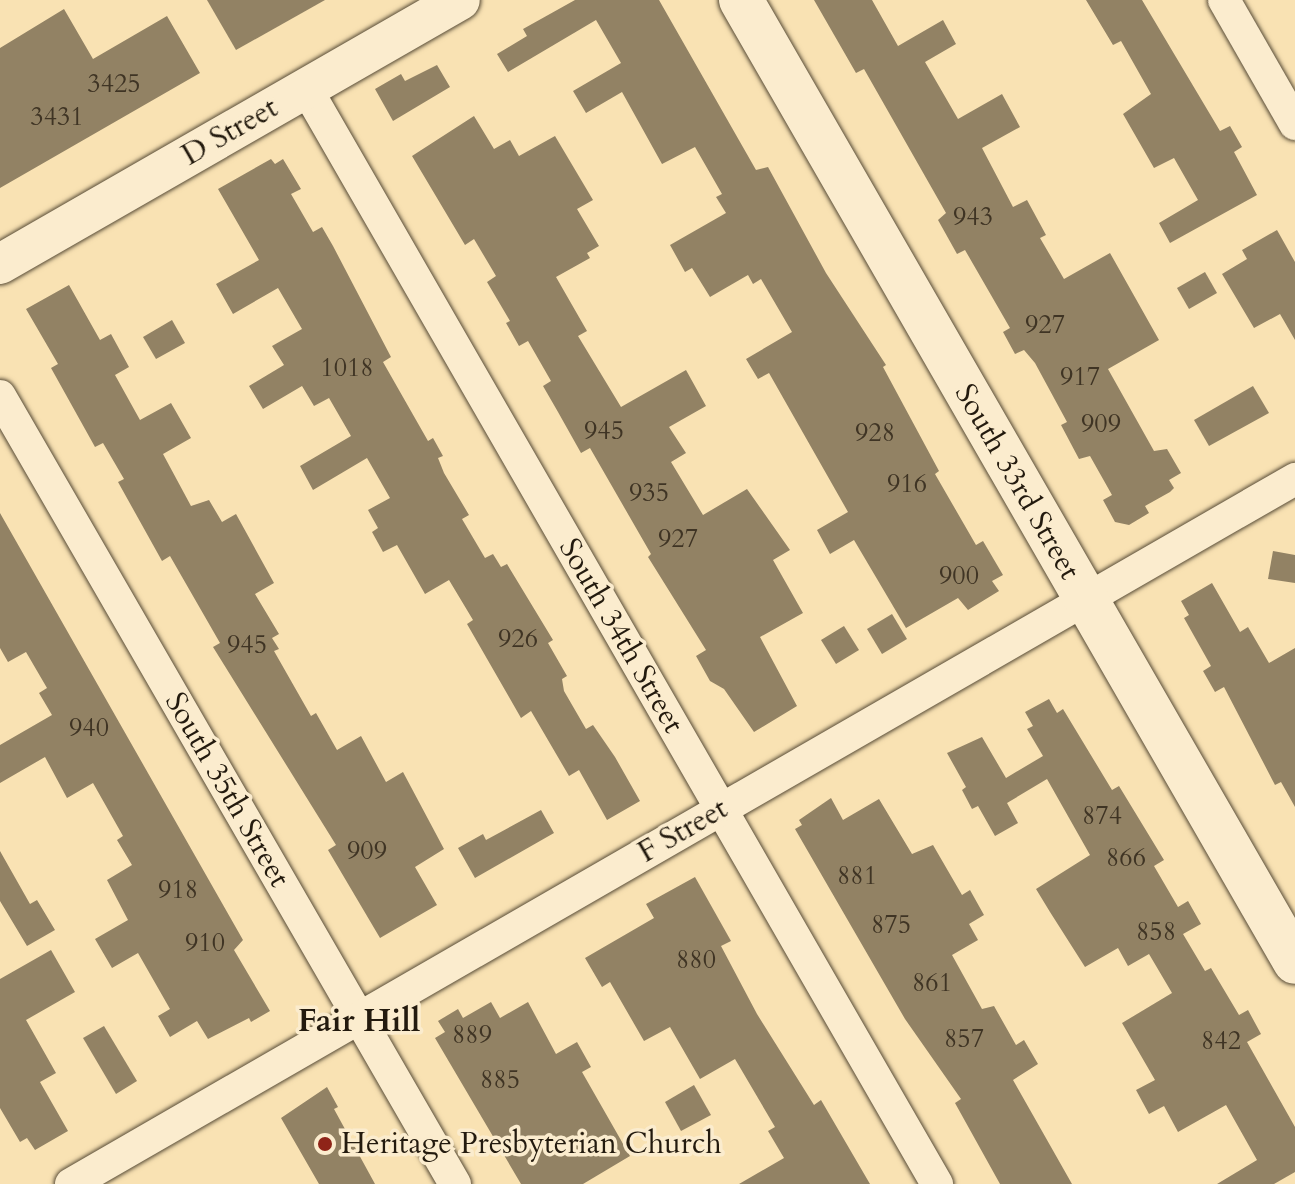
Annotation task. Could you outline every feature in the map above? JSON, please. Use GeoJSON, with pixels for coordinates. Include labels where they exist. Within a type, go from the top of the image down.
{"type":"FeatureCollection","features":[{"type":"Feature","properties":{"kind":"main road","name":"South 33rd Street"},"geometry":{"type":"LineString","coordinates":[[741,0],[1295,962]]}},
{"type":"Feature","properties":{"kind":"street","name":"D Street"},"geometry":{"type":"LineString","coordinates":[[0,264],[460,0]]}},
{"type":"Feature","properties":{"kind":"street"},"geometry":{"type":"LineString","coordinates":[[1224,0],[1295,124]]}},
{"type":"Feature","properties":{"kind":"street","name":"South 34th Street"},"geometry":{"type":"LineString","coordinates":[[306,88],[937,1184]]}},
{"type":"Feature","properties":{"kind":"street","name":"South 35th Street"},"geometry":{"type":"LineString","coordinates":[[0,396],[455,1184]]}},
{"type":"Feature","properties":{"kind":"street","name":"F Street"},"geometry":{"type":"LineString","coordinates":[[71,1184],[1295,479]]}},
{"type":"Feature","properties":{"kind":"building"},"geometry":{"type":"Polygon","coordinates":[[[207,0],[325,0],[236,50],[207,0]]]}},
{"type":"Feature","properties":{"kind":"building"},"geometry":{"type":"Polygon","coordinates":[[[575,0],[659,0],[756,170],[768,167],[826,273],[886,365],[883,367],[939,471],[935,474],[976,545],[983,541],[1003,575],[992,581],[999,591],[968,610],[958,598],[906,628],[854,540],[830,554],[817,530],[848,512],[769,373],[758,379],[746,359],[792,332],[761,279],[753,284],[748,275],[710,297],[692,268],[685,272],[670,245],[726,213],[716,197],[722,194],[695,147],[662,164],[622,92],[586,113],[573,91],[621,63],[596,20],[508,72],[497,54],[527,36],[523,29],[575,0]]]}},
{"type":"Feature","properties":{"kind":"building"},"geometry":{"type":"Polygon","coordinates":[[[814,0],[872,0],[898,46],[943,20],[956,44],[925,62],[958,119],[1002,94],[1020,127],[982,148],[1013,207],[1027,200],[1046,235],[1040,238],[1064,279],[1110,253],[1159,340],[1108,369],[1154,451],[1167,449],[1181,473],[1169,480],[1174,488],[1170,492],[1145,506],[1149,513],[1129,525],[1115,522],[1103,500],[1112,495],[1090,456],[1079,459],[1061,425],[1067,422],[1035,363],[1024,350],[1015,354],[1003,332],[1010,328],[965,250],[957,254],[938,220],[946,213],[864,69],[856,73],[814,0]]]}},
{"type":"Feature","properties":{"kind":"building"},"geometry":{"type":"Polygon","coordinates":[[[1086,0],[1142,0],[1220,131],[1230,126],[1242,147],[1234,152],[1257,195],[1170,243],[1159,223],[1198,200],[1174,158],[1154,168],[1123,114],[1151,94],[1121,41],[1113,45],[1086,0]]]}},
{"type":"Feature","properties":{"kind":"building"},"geometry":{"type":"Polygon","coordinates":[[[64,9],[93,59],[167,16],[200,73],[0,188],[0,48],[64,9]]]}},
{"type":"Feature","properties":{"kind":"building"},"geometry":{"type":"Polygon","coordinates":[[[437,65],[450,87],[393,121],[375,89],[401,74],[405,81],[437,65]]]}},
{"type":"Feature","properties":{"kind":"building"},"geometry":{"type":"Polygon","coordinates":[[[474,116],[494,149],[510,140],[519,156],[555,136],[593,200],[577,209],[599,246],[587,253],[590,258],[556,277],[587,331],[578,336],[621,407],[686,370],[706,406],[669,427],[686,453],[671,462],[703,515],[747,489],[790,550],[773,560],[803,613],[760,637],[797,706],[754,732],[724,689],[710,681],[696,656],[706,650],[648,557],[651,554],[590,448],[581,453],[543,386],[551,381],[528,341],[519,346],[506,323],[510,321],[487,282],[496,276],[474,239],[465,245],[412,156],[474,116]]]}},
{"type":"Feature","properties":{"kind":"building"},"geometry":{"type":"Polygon","coordinates":[[[271,159],[275,164],[283,159],[301,189],[291,194],[313,232],[322,227],[333,246],[391,357],[383,362],[428,441],[433,438],[443,456],[438,458],[444,473],[469,515],[462,519],[485,558],[493,554],[501,567],[507,564],[553,640],[548,643],[567,676],[562,679],[564,691],[586,729],[593,725],[640,801],[607,820],[579,770],[569,776],[531,711],[521,718],[467,624],[473,620],[449,580],[425,594],[397,545],[383,552],[372,532],[378,528],[368,510],[390,498],[367,458],[313,490],[300,466],[351,436],[329,398],[314,406],[302,386],[263,409],[249,386],[284,365],[272,346],[302,329],[278,288],[233,314],[216,284],[259,260],[218,189],[271,159]]]}},
{"type":"Feature","properties":{"kind":"building"},"geometry":{"type":"Polygon","coordinates":[[[1277,230],[1295,262],[1295,340],[1280,314],[1254,328],[1222,274],[1247,259],[1242,250],[1277,230]]]}},
{"type":"Feature","properties":{"kind":"building"},"geometry":{"type":"Polygon","coordinates":[[[1205,272],[1217,293],[1189,309],[1177,288],[1205,272]]]}},
{"type":"Feature","properties":{"kind":"building"},"geometry":{"type":"Polygon","coordinates":[[[69,285],[100,340],[111,334],[129,367],[115,375],[140,420],[171,403],[191,438],[163,454],[191,506],[209,500],[222,522],[236,514],[274,583],[255,594],[279,634],[272,638],[279,649],[274,651],[311,716],[316,713],[337,750],[361,736],[386,782],[403,772],[444,849],[415,867],[437,905],[380,938],[328,850],[336,845],[213,647],[220,643],[170,556],[162,561],[118,482],[124,479],[103,443],[95,447],[51,368],[58,364],[26,309],[69,285]]]}},
{"type":"Feature","properties":{"kind":"building"},"geometry":{"type":"Polygon","coordinates":[[[172,320],[185,343],[156,359],[143,337],[172,320]]]}},
{"type":"Feature","properties":{"kind":"building"},"geometry":{"type":"Polygon","coordinates":[[[1253,386],[1269,413],[1209,446],[1194,420],[1253,386]]]}},
{"type":"Feature","properties":{"kind":"building"},"geometry":{"type":"Polygon","coordinates":[[[0,513],[243,940],[234,950],[270,1011],[251,1022],[249,1018],[208,1039],[197,1021],[170,1037],[158,1016],[170,1009],[138,953],[112,968],[95,939],[128,920],[107,880],[132,865],[117,840],[123,836],[93,783],[67,798],[45,757],[0,783],[0,745],[52,715],[39,693],[47,688],[26,652],[8,662],[0,648],[0,513]]]}},
{"type":"Feature","properties":{"kind":"building"},"geometry":{"type":"Polygon","coordinates":[[[1273,551],[1295,555],[1295,583],[1268,579],[1273,551]]]}},
{"type":"Feature","properties":{"kind":"building"},"geometry":{"type":"Polygon","coordinates":[[[1212,583],[1240,632],[1248,627],[1269,663],[1295,648],[1295,807],[1281,782],[1275,785],[1224,687],[1215,692],[1203,671],[1211,666],[1184,618],[1189,615],[1181,601],[1212,583]]]}},
{"type":"Feature","properties":{"kind":"building"},"geometry":{"type":"Polygon","coordinates":[[[892,614],[907,639],[882,654],[867,629],[892,614]]]}},
{"type":"Feature","properties":{"kind":"building"},"geometry":{"type":"Polygon","coordinates":[[[844,626],[859,650],[836,664],[821,640],[844,626]]]}},
{"type":"Feature","properties":{"kind":"building"},"geometry":{"type":"Polygon","coordinates":[[[1049,699],[1057,713],[1063,709],[1112,790],[1119,786],[1164,860],[1154,866],[1178,907],[1188,901],[1201,924],[1183,934],[1205,971],[1211,968],[1239,1015],[1248,1010],[1261,1034],[1247,1042],[1295,1127],[1295,1172],[1274,1184],[1217,1184],[1257,1160],[1226,1105],[1178,1132],[1164,1106],[1149,1114],[1136,1090],[1155,1080],[1122,1023],[1172,993],[1149,954],[1128,966],[1118,948],[1085,967],[1036,889],[1090,855],[1047,779],[1007,803],[1018,823],[995,836],[978,806],[972,809],[962,790],[966,787],[947,753],[982,737],[1006,778],[1043,756],[1027,729],[1033,726],[1025,712],[1049,699]]]}},
{"type":"Feature","properties":{"kind":"building"},"geometry":{"type":"Polygon","coordinates":[[[831,798],[843,820],[879,799],[912,854],[933,845],[962,895],[970,890],[984,915],[969,924],[978,940],[952,955],[982,1009],[994,1006],[1016,1045],[1024,1040],[1038,1064],[1013,1080],[1072,1184],[1000,1184],[955,1103],[961,1099],[905,1019],[795,829],[802,825],[799,820],[831,798]]]}},
{"type":"Feature","properties":{"kind":"building"},"geometry":{"type":"Polygon","coordinates":[[[541,810],[554,833],[475,878],[458,848],[483,834],[486,840],[541,810]]]}},
{"type":"Feature","properties":{"kind":"building"},"geometry":{"type":"Polygon","coordinates":[[[0,851],[30,904],[37,900],[55,930],[27,946],[0,901],[0,851]]]}},
{"type":"Feature","properties":{"kind":"building"},"geometry":{"type":"Polygon","coordinates":[[[695,877],[731,941],[721,946],[757,1014],[814,1105],[821,1100],[870,1184],[739,1184],[784,1158],[768,1131],[775,1127],[735,1059],[700,1079],[670,1027],[644,1041],[610,982],[602,987],[585,958],[654,918],[646,904],[695,877]]]}},
{"type":"Feature","properties":{"kind":"building"},"geometry":{"type":"Polygon","coordinates":[[[51,950],[75,992],[26,1020],[56,1073],[40,1082],[68,1131],[35,1150],[27,1138],[20,1142],[0,1108],[0,979],[51,950]]]}},
{"type":"Feature","properties":{"kind":"building"},"geometry":{"type":"Polygon","coordinates":[[[491,1002],[500,1018],[528,1002],[556,1054],[577,1042],[591,1067],[582,1072],[630,1156],[583,1184],[521,1184],[435,1038],[445,1032],[438,1021],[458,1009],[463,1018],[491,1002]]]}},
{"type":"Feature","properties":{"kind":"building"},"geometry":{"type":"Polygon","coordinates":[[[104,1026],[137,1081],[116,1094],[83,1038],[104,1026]]]}},
{"type":"Feature","properties":{"kind":"building"},"geometry":{"type":"Polygon","coordinates":[[[694,1085],[711,1115],[681,1131],[665,1102],[694,1085]]]}},
{"type":"Feature","properties":{"kind":"building","name":"Heritage Presbyterian Church"},"geometry":{"type":"Polygon","coordinates":[[[327,1087],[338,1107],[334,1109],[375,1184],[319,1184],[281,1118],[327,1087]]]}},
{"type":"Feature","properties":{"kind":"place","name":"Heritage Presbyterian Church"},"geometry":{"type":"Point","coordinates":[325,1144]}},
{"type":"Feature","properties":{"kind":"district","name":"Fair Hill"},"geometry":{"type":"Point","coordinates":[359,1021]}}]}
